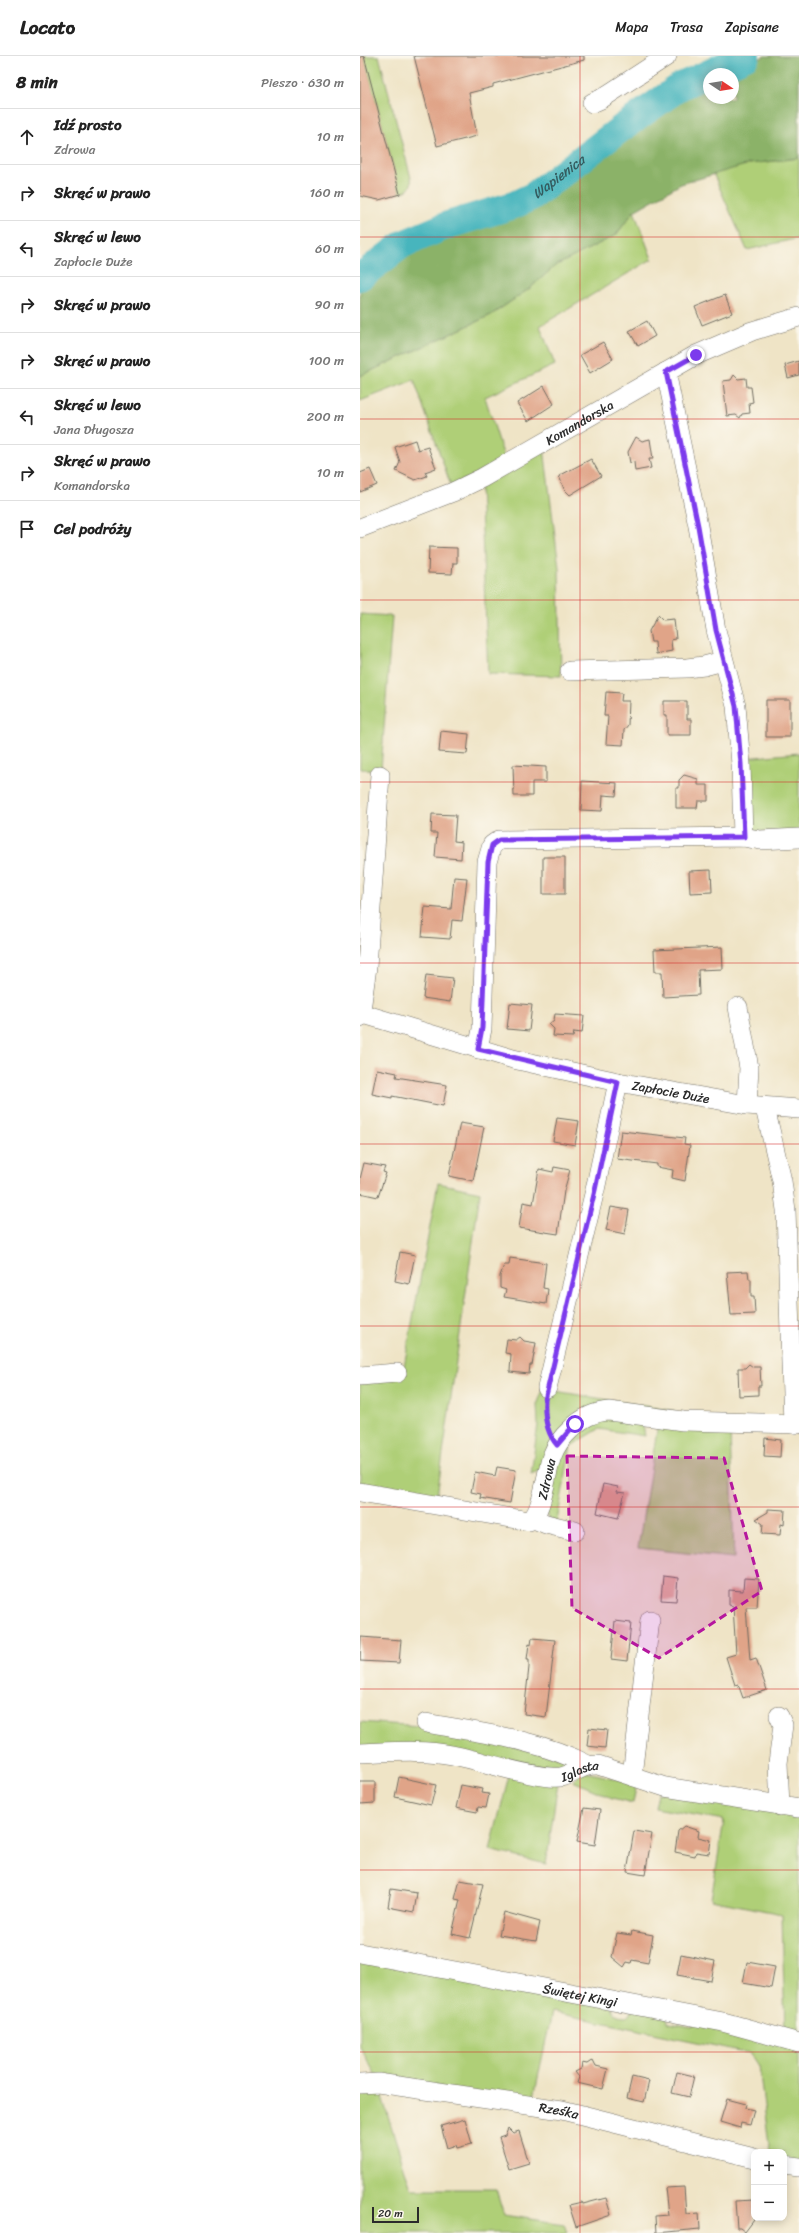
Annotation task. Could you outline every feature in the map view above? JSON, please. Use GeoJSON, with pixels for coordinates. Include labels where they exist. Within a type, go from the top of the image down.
{"type":"FeatureCollection","features":[{"type":"Feature","properties":{"kind":"street"},"geometry":{"type":"LineString","coordinates":[[592,103],[601,100],[667,56]]}},
{"type":"Feature","properties":{"kind":"street","name":"Komandorska"},"geometry":{"type":"LineString","coordinates":[[360,528],[474,482],[696,355],[752,331],[799,317]]}},
{"type":"Feature","properties":{"kind":"street"},"geometry":{"type":"LineString","coordinates":[[666,372],[723,661],[736,706],[744,837]]}},
{"type":"Feature","properties":{"kind":"street"},"geometry":{"type":"LineString","coordinates":[[570,671],[688,668],[723,661]]}},
{"type":"Feature","properties":{"kind":"street"},"geometry":{"type":"LineString","coordinates":[[360,1015],[367,967],[380,775]]}},
{"type":"Feature","properties":{"kind":"street"},"geometry":{"type":"LineString","coordinates":[[478,1049],[482,1028],[488,862],[492,845],[499,840],[744,837],[760,840],[799,838]]}},
{"type":"Feature","properties":{"kind":"street"},"geometry":{"type":"LineString","coordinates":[[738,1007],[756,1107],[782,1182],[786,1210],[796,1424]]}},
{"type":"Feature","properties":{"kind":"street","name":"Zapłocie Duże"},"geometry":{"type":"LineString","coordinates":[[360,1015],[478,1049],[618,1082],[756,1107],[799,1109]]}},
{"type":"Feature","properties":{"kind":"street"},"geometry":{"type":"LineString","coordinates":[[547,1388],[595,1190],[618,1082]]}},
{"type":"Feature","properties":{"kind":"street"},"geometry":{"type":"LineString","coordinates":[[360,1376],[397,1374]]}},
{"type":"Feature","properties":{"kind":"street","name":"Zdrowa"},"geometry":{"type":"LineString","coordinates":[[534,1518],[538,1512],[547,1472],[557,1445],[575,1424],[596,1412],[609,1411],[683,1421],[796,1424]]}},
{"type":"Feature","properties":{"kind":"street"},"geometry":{"type":"LineString","coordinates":[[360,1492],[524,1521],[534,1518],[546,1524],[575,1531]]}},
{"type":"Feature","properties":{"kind":"street"},"geometry":{"type":"LineString","coordinates":[[632,1776],[650,1620]]}},
{"type":"Feature","properties":{"kind":"street"},"geometry":{"type":"LineString","coordinates":[[779,1716],[783,1725],[778,1762],[780,1806]]}},
{"type":"Feature","properties":{"kind":"street"},"geometry":{"type":"LineString","coordinates":[[426,1722],[519,1740],[571,1756],[588,1765]]}},
{"type":"Feature","properties":{"kind":"street","name":"Iglasta"},"geometry":{"type":"LineString","coordinates":[[360,1753],[434,1753],[538,1775],[560,1778],[566,1777],[579,1768],[588,1765],[598,1766],[665,1787],[799,1808]]}},
{"type":"Feature","properties":{"kind":"street","name":"Świętej Kingi"},"geometry":{"type":"LineString","coordinates":[[360,1953],[723,2022],[799,2043]]}},
{"type":"Feature","properties":{"kind":"street","name":"Rześka"},"geometry":{"type":"LineString","coordinates":[[360,2084],[378,2083],[562,2110],[751,2157]]}},
{"type":"Feature","properties":{"kind":"street"},"geometry":{"type":"LineString","coordinates":[[787,2165],[799,2167]]}},
{"type":"Feature","properties":{"kind":"path"},"geometry":{"type":"LineString","coordinates":[[547,1388],[544,1408],[545,1422],[551,1438],[557,1445]]}},
{"type":"Feature","properties":{"kind":"highlighted area"},"geometry":{"type":"Polygon","coordinates":[[[567,1456],[724,1458],[762,1591],[659,1658],[572,1608],[567,1456]]]}},
{"type":"Feature","properties":{"kind":"green space"},"geometry":{"type":"Polygon","coordinates":[[[364,56],[379,56],[411,178],[411,184],[408,190],[400,193],[364,56]]]}},
{"type":"Feature","properties":{"kind":"green space"},"geometry":{"type":"Polygon","coordinates":[[[765,56],[799,56],[799,158],[749,164],[681,184],[634,211],[616,235],[555,266],[529,289],[491,315],[360,376],[360,283],[370,274],[402,251],[438,233],[514,209],[534,200],[639,120],[691,89],[703,84],[703,104],[739,104],[738,68],[765,56]]]}},
{"type":"Feature","properties":{"kind":"green space"},"geometry":{"type":"Polygon","coordinates":[[[799,158],[799,238],[747,250],[713,173],[749,164],[799,158]]]}},
{"type":"Feature","properties":{"kind":"green space"},"geometry":{"type":"Polygon","coordinates":[[[634,211],[652,259],[540,326],[555,365],[485,397],[505,460],[451,486],[414,380],[360,401],[360,376],[491,315],[529,289],[555,266],[616,235],[634,211]]]}},
{"type":"Feature","properties":{"kind":"green space"},"geometry":{"type":"Polygon","coordinates":[[[544,448],[559,568],[561,676],[488,674],[480,485],[544,448]]]}},
{"type":"Feature","properties":{"kind":"green space"},"geometry":{"type":"Polygon","coordinates":[[[360,614],[392,616],[381,770],[360,769],[360,614]]]}},
{"type":"Feature","properties":{"kind":"green space"},"geometry":{"type":"Polygon","coordinates":[[[799,753],[799,833],[751,831],[744,758],[799,753]]]}},
{"type":"Feature","properties":{"kind":"green space"},"geometry":{"type":"Polygon","coordinates":[[[438,1183],[480,1192],[436,1503],[360,1488],[360,1380],[402,1377],[438,1183]]]}},
{"type":"Feature","properties":{"kind":"green space"},"geometry":{"type":"Polygon","coordinates":[[[543,1389],[675,1411],[603,1406],[543,1469],[531,1474],[538,1424],[537,1405],[543,1389]]]}},
{"type":"Feature","properties":{"kind":"green space"},"geometry":{"type":"Polygon","coordinates":[[[594,1418],[642,1421],[645,1436],[599,1429],[571,1446],[557,1521],[548,1518],[545,1510],[557,1453],[594,1418]]]}},
{"type":"Feature","properties":{"kind":"green space"},"geometry":{"type":"Polygon","coordinates":[[[658,1424],[730,1429],[734,1558],[638,1548],[658,1424]]]}},
{"type":"Feature","properties":{"kind":"green space"},"geometry":{"type":"Polygon","coordinates":[[[360,1722],[420,1726],[569,1759],[566,1770],[360,1750],[360,1722]]]}},
{"type":"Feature","properties":{"kind":"green space"},"geometry":{"type":"Polygon","coordinates":[[[581,1771],[637,1783],[633,1803],[612,1798],[573,1781],[581,1771]]]}},
{"type":"Feature","properties":{"kind":"green space"},"geometry":{"type":"Polygon","coordinates":[[[509,1775],[558,1782],[546,1864],[490,1850],[509,1775]]]}},
{"type":"Feature","properties":{"kind":"green space"},"geometry":{"type":"Polygon","coordinates":[[[658,1793],[799,1812],[799,2039],[785,2034],[782,1914],[711,1900],[724,1820],[655,1808],[658,1793]]]}},
{"type":"Feature","properties":{"kind":"green space"},"geometry":{"type":"Polygon","coordinates":[[[360,1956],[611,2004],[614,2012],[621,2016],[627,2016],[634,2008],[667,2015],[668,2023],[692,2027],[697,2021],[799,2049],[799,2163],[787,2161],[787,2149],[770,2149],[759,2067],[750,2053],[552,2012],[533,2101],[378,2079],[360,2047],[360,1956]]]}},
{"type":"Feature","properties":{"kind":"green space"},"geometry":{"type":"Polygon","coordinates":[[[379,2087],[411,2189],[496,2189],[504,2215],[564,2224],[567,2233],[360,2233],[360,2088],[379,2087]]]}},
{"type":"Feature","properties":{"kind":"building"},"geometry":{"type":"Polygon","coordinates":[[[364,56],[400,194],[379,200],[360,196],[360,57],[364,56]]]}},
{"type":"Feature","properties":{"kind":"building"},"geometry":{"type":"Polygon","coordinates":[[[414,56],[584,56],[584,60],[493,84],[493,87],[469,93],[477,136],[437,146],[414,56]]]}},
{"type":"Feature","properties":{"kind":"building"},"geometry":{"type":"Polygon","coordinates":[[[725,295],[732,313],[702,325],[695,307],[725,295]]]}},
{"type":"Feature","properties":{"kind":"building"},"geometry":{"type":"Polygon","coordinates":[[[647,321],[655,336],[638,346],[629,331],[647,321]]]}},
{"type":"Feature","properties":{"kind":"building"},"geometry":{"type":"Polygon","coordinates":[[[603,342],[613,359],[590,373],[580,355],[603,342]]]}},
{"type":"Feature","properties":{"kind":"building"},"geometry":{"type":"Polygon","coordinates":[[[799,361],[799,375],[788,378],[785,365],[799,361]]]}},
{"type":"Feature","properties":{"kind":"building"},"geometry":{"type":"Polygon","coordinates":[[[734,375],[738,379],[746,378],[747,387],[751,387],[753,402],[749,403],[750,413],[742,414],[740,418],[736,415],[727,416],[723,381],[731,380],[734,375]]]}},
{"type":"Feature","properties":{"kind":"building"},"geometry":{"type":"Polygon","coordinates":[[[544,386],[554,404],[528,421],[517,403],[544,386]]]}},
{"type":"Feature","properties":{"kind":"building"},"geometry":{"type":"Polygon","coordinates":[[[636,437],[642,441],[650,439],[653,459],[649,459],[651,468],[635,471],[634,462],[630,463],[628,452],[636,437]]]}},
{"type":"Feature","properties":{"kind":"building"},"geometry":{"type":"Polygon","coordinates":[[[415,440],[418,450],[428,447],[436,468],[425,472],[427,476],[415,480],[396,471],[400,462],[395,447],[415,440]]]}},
{"type":"Feature","properties":{"kind":"building"},"geometry":{"type":"Polygon","coordinates":[[[591,459],[601,476],[570,495],[564,489],[559,476],[591,459]]]}},
{"type":"Feature","properties":{"kind":"building"},"geometry":{"type":"Polygon","coordinates":[[[370,469],[377,485],[360,492],[360,473],[370,469]]]}},
{"type":"Feature","properties":{"kind":"building"},"geometry":{"type":"Polygon","coordinates":[[[429,547],[457,548],[457,563],[453,563],[452,574],[428,573],[429,547]]]}},
{"type":"Feature","properties":{"kind":"building"},"geometry":{"type":"Polygon","coordinates":[[[658,615],[663,620],[674,619],[676,639],[671,640],[672,651],[656,654],[655,642],[651,642],[649,631],[658,615]]]}},
{"type":"Feature","properties":{"kind":"building"},"geometry":{"type":"Polygon","coordinates":[[[606,692],[622,693],[621,701],[629,701],[628,725],[624,730],[623,745],[606,744],[608,716],[604,716],[606,692]]]}},
{"type":"Feature","properties":{"kind":"building"},"geometry":{"type":"Polygon","coordinates":[[[766,700],[790,700],[790,737],[766,737],[766,700]]]}},
{"type":"Feature","properties":{"kind":"building"},"geometry":{"type":"Polygon","coordinates":[[[664,701],[687,701],[687,719],[691,719],[691,735],[667,735],[667,715],[664,715],[664,701]]]}},
{"type":"Feature","properties":{"kind":"building"},"geometry":{"type":"Polygon","coordinates":[[[441,731],[469,734],[467,754],[439,752],[441,731]]]}},
{"type":"Feature","properties":{"kind":"building"},"geometry":{"type":"Polygon","coordinates":[[[513,765],[546,767],[546,782],[532,782],[532,796],[514,796],[513,765]]]}},
{"type":"Feature","properties":{"kind":"building"},"geometry":{"type":"Polygon","coordinates":[[[684,775],[698,779],[698,785],[708,785],[708,801],[698,801],[697,808],[676,808],[676,788],[679,788],[679,780],[684,775]]]}},
{"type":"Feature","properties":{"kind":"building"},"geometry":{"type":"Polygon","coordinates":[[[582,781],[617,783],[616,796],[603,795],[602,811],[581,810],[582,781]]]}},
{"type":"Feature","properties":{"kind":"building"},"geometry":{"type":"Polygon","coordinates":[[[432,814],[456,815],[454,841],[462,842],[461,859],[435,857],[437,833],[431,833],[432,814]]]}},
{"type":"Feature","properties":{"kind":"building"},"geometry":{"type":"Polygon","coordinates":[[[543,857],[565,857],[565,894],[543,894],[543,857]]]}},
{"type":"Feature","properties":{"kind":"building"},"geometry":{"type":"Polygon","coordinates":[[[711,870],[712,892],[690,893],[689,871],[711,870]]]}},
{"type":"Feature","properties":{"kind":"building"},"geometry":{"type":"Polygon","coordinates":[[[454,877],[467,878],[462,921],[452,920],[450,939],[422,937],[425,907],[451,909],[454,877]]]}},
{"type":"Feature","properties":{"kind":"building"},"geometry":{"type":"Polygon","coordinates":[[[722,947],[723,969],[698,970],[699,995],[663,997],[662,972],[655,972],[654,950],[722,947]]]}},
{"type":"Feature","properties":{"kind":"building"},"geometry":{"type":"Polygon","coordinates":[[[426,975],[453,978],[450,1002],[423,998],[426,975]]]}},
{"type":"Feature","properties":{"kind":"building"},"geometry":{"type":"Polygon","coordinates":[[[510,1003],[532,1005],[529,1031],[507,1029],[510,1003]]]}},
{"type":"Feature","properties":{"kind":"building"},"geometry":{"type":"Polygon","coordinates":[[[555,1014],[584,1016],[582,1033],[574,1032],[573,1037],[553,1036],[554,1029],[549,1024],[554,1020],[555,1014]]]}},
{"type":"Feature","properties":{"kind":"building"},"geometry":{"type":"Polygon","coordinates":[[[377,1069],[397,1073],[396,1077],[447,1085],[443,1106],[392,1096],[392,1098],[372,1094],[377,1069]]]}},
{"type":"Feature","properties":{"kind":"building"},"geometry":{"type":"Polygon","coordinates":[[[557,1118],[579,1121],[575,1145],[553,1141],[557,1118]]]}},
{"type":"Feature","properties":{"kind":"building"},"geometry":{"type":"Polygon","coordinates":[[[460,1123],[484,1127],[473,1181],[449,1176],[460,1123]]]}},
{"type":"Feature","properties":{"kind":"building"},"geometry":{"type":"Polygon","coordinates":[[[621,1131],[685,1138],[684,1144],[690,1145],[685,1181],[672,1178],[673,1170],[657,1167],[657,1164],[617,1159],[621,1131]]]}},
{"type":"Feature","properties":{"kind":"building"},"geometry":{"type":"Polygon","coordinates":[[[364,1163],[385,1167],[383,1172],[386,1173],[378,1197],[360,1193],[360,1179],[364,1163]]]}},
{"type":"Feature","properties":{"kind":"building"},"geometry":{"type":"Polygon","coordinates":[[[554,1167],[570,1170],[564,1191],[558,1234],[519,1228],[523,1202],[533,1204],[539,1169],[553,1172],[554,1167]]]}},
{"type":"Feature","properties":{"kind":"building"},"geometry":{"type":"Polygon","coordinates":[[[611,1207],[629,1210],[625,1234],[606,1230],[611,1207]]]}},
{"type":"Feature","properties":{"kind":"building"},"geometry":{"type":"Polygon","coordinates":[[[400,1252],[415,1255],[409,1284],[395,1281],[400,1252]]]}},
{"type":"Feature","properties":{"kind":"building"},"geometry":{"type":"Polygon","coordinates":[[[510,1258],[546,1263],[543,1288],[548,1289],[546,1304],[504,1297],[506,1290],[500,1288],[500,1276],[504,1265],[509,1265],[510,1258]]]}},
{"type":"Feature","properties":{"kind":"building"},"geometry":{"type":"Polygon","coordinates":[[[748,1271],[749,1279],[751,1279],[751,1296],[754,1296],[755,1314],[731,1315],[727,1272],[748,1271]]]}},
{"type":"Feature","properties":{"kind":"building"},"geometry":{"type":"Polygon","coordinates":[[[520,1337],[524,1341],[536,1343],[529,1374],[510,1372],[511,1354],[505,1353],[507,1339],[516,1340],[520,1337]]]}},
{"type":"Feature","properties":{"kind":"building"},"geometry":{"type":"Polygon","coordinates":[[[749,1364],[753,1367],[760,1367],[761,1386],[758,1386],[758,1395],[739,1396],[738,1368],[745,1368],[749,1364]]]}},
{"type":"Feature","properties":{"kind":"building"},"geometry":{"type":"Polygon","coordinates":[[[765,1438],[781,1440],[780,1457],[764,1456],[765,1438]]]}},
{"type":"Feature","properties":{"kind":"building"},"geometry":{"type":"Polygon","coordinates":[[[497,1467],[516,1470],[510,1503],[480,1498],[481,1494],[471,1492],[475,1472],[495,1476],[497,1467]]]}},
{"type":"Feature","properties":{"kind":"building"},"geometry":{"type":"Polygon","coordinates":[[[603,1484],[618,1487],[617,1492],[625,1493],[618,1518],[597,1513],[603,1484]]]}},
{"type":"Feature","properties":{"kind":"building"},"geometry":{"type":"Polygon","coordinates":[[[768,1509],[785,1510],[784,1525],[781,1524],[780,1535],[762,1534],[763,1524],[756,1519],[768,1512],[768,1509]]]}},
{"type":"Feature","properties":{"kind":"building"},"geometry":{"type":"Polygon","coordinates":[[[663,1576],[678,1578],[676,1601],[661,1600],[663,1576]]]}},
{"type":"Feature","properties":{"kind":"building"},"geometry":{"type":"Polygon","coordinates":[[[744,1578],[759,1579],[757,1607],[746,1607],[750,1660],[756,1658],[767,1690],[743,1698],[738,1684],[735,1685],[726,1657],[736,1654],[733,1606],[729,1605],[729,1590],[743,1591],[744,1578]]]}},
{"type":"Feature","properties":{"kind":"building"},"geometry":{"type":"Polygon","coordinates":[[[615,1621],[631,1623],[627,1661],[611,1659],[615,1621]]]}},
{"type":"Feature","properties":{"kind":"building"},"geometry":{"type":"Polygon","coordinates":[[[361,1637],[401,1640],[399,1663],[360,1661],[361,1637]]]}},
{"type":"Feature","properties":{"kind":"building"},"geometry":{"type":"Polygon","coordinates":[[[532,1638],[555,1640],[546,1717],[524,1714],[529,1667],[529,1659],[527,1659],[529,1644],[531,1645],[532,1638]]]}},
{"type":"Feature","properties":{"kind":"building"},"geometry":{"type":"Polygon","coordinates":[[[589,1728],[607,1730],[605,1748],[587,1746],[589,1728]]]}},
{"type":"Feature","properties":{"kind":"building"},"geometry":{"type":"Polygon","coordinates":[[[399,1777],[436,1785],[431,1805],[395,1797],[399,1777]]]}},
{"type":"Feature","properties":{"kind":"building"},"geometry":{"type":"Polygon","coordinates":[[[360,1782],[375,1782],[375,1803],[360,1804],[360,1782]]]}},
{"type":"Feature","properties":{"kind":"building"},"geometry":{"type":"Polygon","coordinates":[[[461,1785],[482,1789],[481,1793],[489,1794],[486,1808],[478,1807],[477,1812],[456,1808],[461,1785]]]}},
{"type":"Feature","properties":{"kind":"building"},"geometry":{"type":"Polygon","coordinates":[[[584,1808],[600,1810],[595,1845],[577,1842],[584,1808]]]}},
{"type":"Feature","properties":{"kind":"building"},"geometry":{"type":"Polygon","coordinates":[[[684,1826],[699,1831],[698,1837],[711,1840],[709,1854],[696,1852],[695,1856],[675,1852],[678,1831],[684,1826]]]}},
{"type":"Feature","properties":{"kind":"building"},"geometry":{"type":"Polygon","coordinates":[[[634,1831],[652,1834],[645,1875],[627,1872],[634,1831]]]}},
{"type":"Feature","properties":{"kind":"building"},"geometry":{"type":"Polygon","coordinates":[[[460,1880],[483,1884],[470,1938],[452,1934],[460,1900],[455,1899],[460,1880]]]}},
{"type":"Feature","properties":{"kind":"building"},"geometry":{"type":"Polygon","coordinates":[[[391,1889],[417,1893],[414,1912],[388,1907],[391,1889]]]}},
{"type":"Feature","properties":{"kind":"building"},"geometry":{"type":"Polygon","coordinates":[[[504,1912],[540,1922],[536,1941],[499,1935],[504,1912]]]}},
{"type":"Feature","properties":{"kind":"building"},"geometry":{"type":"Polygon","coordinates":[[[632,1931],[653,1935],[648,1963],[632,1960],[631,1963],[627,1962],[624,1967],[612,1957],[617,1933],[631,1935],[632,1931]]]}},
{"type":"Feature","properties":{"kind":"building"},"geometry":{"type":"Polygon","coordinates":[[[681,1954],[715,1961],[711,1981],[677,1975],[681,1954]]]}},
{"type":"Feature","properties":{"kind":"building"},"geometry":{"type":"Polygon","coordinates":[[[747,1962],[775,1967],[771,1988],[743,1983],[747,1962]]]}},
{"type":"Feature","properties":{"kind":"building"},"geometry":{"type":"Polygon","coordinates":[[[593,2060],[596,2066],[608,2069],[603,2089],[577,2083],[579,2077],[575,2072],[581,2069],[582,2063],[587,2064],[593,2060]]]}},
{"type":"Feature","properties":{"kind":"building"},"geometry":{"type":"Polygon","coordinates":[[[677,2072],[694,2076],[689,2097],[672,2093],[677,2072]]]}},
{"type":"Feature","properties":{"kind":"building"},"geometry":{"type":"Polygon","coordinates":[[[632,2077],[649,2081],[644,2102],[627,2098],[632,2077]]]}},
{"type":"Feature","properties":{"kind":"building"},"geometry":{"type":"Polygon","coordinates":[[[727,2099],[746,2104],[745,2108],[754,2110],[750,2125],[741,2123],[740,2128],[720,2122],[727,2099]]]}},
{"type":"Feature","properties":{"kind":"building"},"geometry":{"type":"Polygon","coordinates":[[[465,2119],[472,2144],[457,2148],[456,2145],[447,2148],[441,2126],[465,2119]]]}},
{"type":"Feature","properties":{"kind":"building"},"geometry":{"type":"Polygon","coordinates":[[[508,2128],[513,2133],[519,2131],[529,2163],[509,2169],[499,2137],[505,2135],[508,2128]]]}},
{"type":"Feature","properties":{"kind":"building"},"geometry":{"type":"Polygon","coordinates":[[[684,2187],[686,2214],[699,2213],[700,2229],[656,2233],[655,2216],[668,2215],[665,2188],[684,2187]]]}},
{"type":"Feature","properties":{"kind":"building"},"geometry":{"type":"Polygon","coordinates":[[[606,2198],[611,2215],[576,2227],[569,2205],[582,2202],[583,2204],[606,2198]]]}},
{"type":"Feature","properties":{"kind":"building"},"geometry":{"type":"Polygon","coordinates":[[[751,2200],[751,2221],[753,2221],[745,2232],[740,2228],[737,2228],[735,2201],[751,2200]]]}},
{"type":"Feature","properties":{"kind":"waterway","name":"Wapienica"},"geometry":{"type":"LineString","coordinates":[[360,277],[403,244],[448,225],[514,205],[533,196],[623,127],[681,86],[746,56]]}},
{"type":"Feature","properties":{"kind":"route"},"geometry":{"type":"LineString","coordinates":[[575,1424],[557,1445],[551,1438],[545,1422],[545,1400],[595,1190],[618,1082],[513,1059],[478,1049],[482,1028],[489,853],[492,845],[499,840],[508,839],[744,837],[742,822],[741,764],[736,706],[716,630],[698,526],[666,372],[696,355]]}}]}
